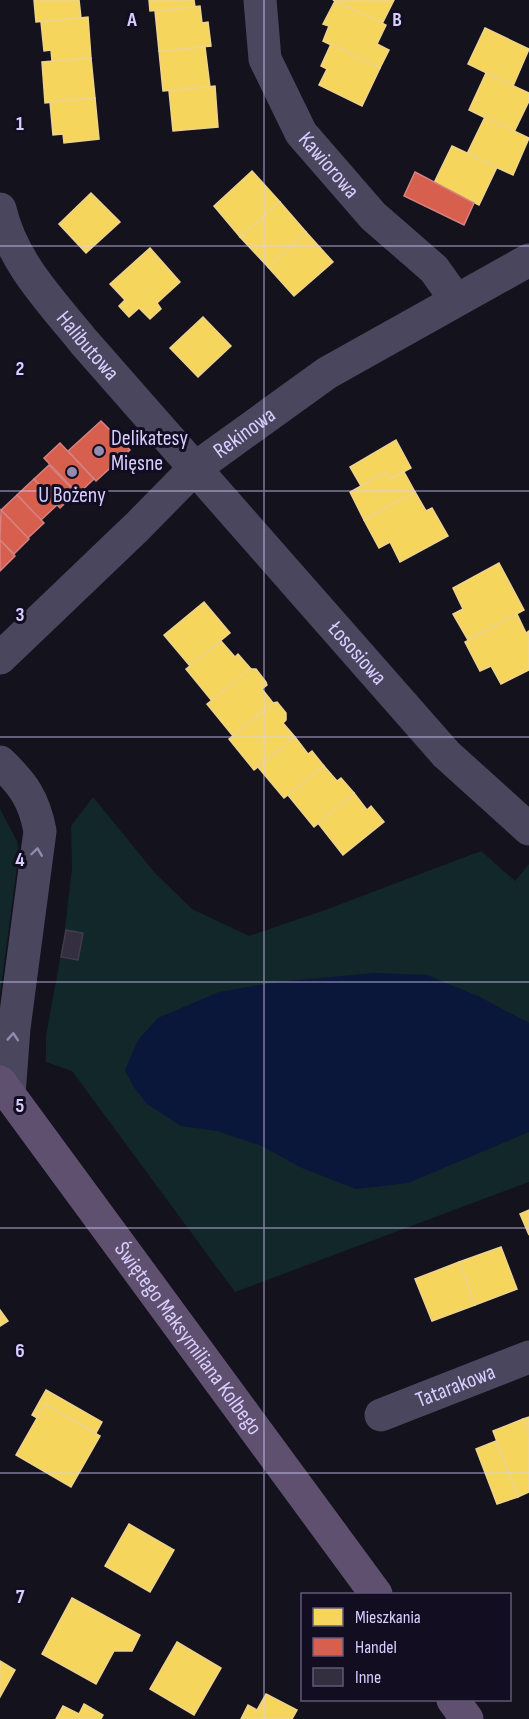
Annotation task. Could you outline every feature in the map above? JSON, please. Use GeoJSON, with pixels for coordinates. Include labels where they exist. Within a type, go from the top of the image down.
{"type":"FeatureCollection","features":[{"type":"Feature","properties":{"kind":"main road","name":"Świętego Maksymiliana Kolbego"},"geometry":{"type":"LineString","coordinates":[[5,1089],[375,1593]]}},
{"type":"Feature","properties":{"kind":"main road"},"geometry":{"type":"LineString","coordinates":[[454,1701],[467,1719]]}},
{"type":"Feature","properties":{"kind":"street","name":"Kawiorowa"},"geometry":{"type":"LineString","coordinates":[[260,0],[265,59],[301,133],[373,216],[434,269],[456,300]]}},
{"type":"Feature","properties":{"kind":"street","name":"Halibutowa"},"geometry":{"type":"LineString","coordinates":[[0,209],[3,224],[20,261],[39,288],[194,469]]}},
{"type":"Feature","properties":{"kind":"street","name":"Rekinowa"},"geometry":{"type":"LineString","coordinates":[[0,658],[194,469],[327,373],[529,260]]}},
{"type":"Feature","properties":{"kind":"street","name":"Łososiowa"},"geometry":{"type":"LineString","coordinates":[[194,469],[446,754],[529,829]]}},
{"type":"Feature","properties":{"kind":"street"},"geometry":{"type":"LineString","coordinates":[[0,762],[30,797],[37,813],[40,831],[5,1089]]}},
{"type":"Feature","properties":{"kind":"street","name":"Tatarakowa"},"geometry":{"type":"LineString","coordinates":[[381,1415],[529,1357]]}},
{"type":"Feature","properties":{"kind":"green space"},"geometry":{"type":"Polygon","coordinates":[[[93,797],[155,873],[192,909],[249,936],[481,851],[515,881],[529,864],[529,1182],[235,1292],[72,1071],[46,1062],[46,1036],[64,937],[72,868],[71,826],[93,797]]]}},
{"type":"Feature","properties":{"kind":"green space"},"geometry":{"type":"Polygon","coordinates":[[[0,809],[17,841],[19,852],[0,994],[0,809]]]}},
{"type":"Feature","properties":{"kind":"water"},"geometry":{"type":"Polygon","coordinates":[[[375,973],[427,975],[480,997],[529,1023],[529,1132],[408,1183],[356,1189],[302,1168],[262,1146],[217,1131],[181,1126],[147,1104],[133,1086],[125,1070],[138,1040],[158,1018],[219,992],[277,982],[375,973]]]}},
{"type":"Feature","properties":{"kind":"building: Mieszkania"},"geometry":{"type":"Polygon","coordinates":[[[34,0],[79,0],[81,18],[36,22],[34,0]]]}},
{"type":"Feature","properties":{"kind":"building: Mieszkania"},"geometry":{"type":"Polygon","coordinates":[[[149,0],[194,0],[195,7],[150,11],[149,0]]]}},
{"type":"Feature","properties":{"kind":"building: Mieszkania"},"geometry":{"type":"Polygon","coordinates":[[[333,0],[394,0],[382,24],[333,0]]]}},
{"type":"Feature","properties":{"kind":"building: Mieszkania"},"geometry":{"type":"Polygon","coordinates":[[[335,1],[386,25],[377,44],[389,50],[380,68],[323,41],[329,26],[323,24],[335,1]]]}},
{"type":"Feature","properties":{"kind":"building: Mieszkania"},"geometry":{"type":"Polygon","coordinates":[[[200,6],[202,23],[208,22],[211,46],[159,51],[155,11],[200,6]]]}},
{"type":"Feature","properties":{"kind":"building: Mieszkania"},"geometry":{"type":"Polygon","coordinates":[[[88,17],[91,58],[52,61],[51,50],[44,51],[41,22],[88,17]]]}},
{"type":"Feature","properties":{"kind":"building: Mieszkania"},"geometry":{"type":"Polygon","coordinates":[[[485,28],[529,49],[513,86],[468,64],[485,28]]]}},
{"type":"Feature","properties":{"kind":"building: Mieszkania"},"geometry":{"type":"Polygon","coordinates":[[[331,44],[380,68],[362,106],[319,85],[327,69],[321,66],[331,44]]]}},
{"type":"Feature","properties":{"kind":"building: Mieszkania"},"geometry":{"type":"Polygon","coordinates":[[[205,47],[210,87],[163,91],[159,51],[205,47]]]}},
{"type":"Feature","properties":{"kind":"building: Mieszkania"},"geometry":{"type":"Polygon","coordinates":[[[91,58],[95,98],[45,103],[42,62],[91,58]]]}},
{"type":"Feature","properties":{"kind":"building: Mieszkania"},"geometry":{"type":"Polygon","coordinates":[[[486,73],[529,93],[529,101],[514,132],[469,110],[486,73]]]}},
{"type":"Feature","properties":{"kind":"building: Mieszkania"},"geometry":{"type":"Polygon","coordinates":[[[215,86],[218,127],[173,131],[169,91],[215,86]]]}},
{"type":"Feature","properties":{"kind":"building: Mieszkania"},"geometry":{"type":"Polygon","coordinates":[[[95,98],[99,139],[64,143],[63,134],[53,135],[50,102],[95,98]]]}},
{"type":"Feature","properties":{"kind":"building: Mieszkania"},"geometry":{"type":"Polygon","coordinates":[[[485,117],[529,138],[513,175],[467,154],[485,117]]]}},
{"type":"Feature","properties":{"kind":"building: Mieszkania"},"geometry":{"type":"Polygon","coordinates":[[[452,146],[497,167],[479,205],[434,183],[452,146]]]}},
{"type":"Feature","properties":{"kind":"building: Mieszkania"},"geometry":{"type":"Polygon","coordinates":[[[252,171],[280,202],[240,237],[214,206],[252,171]]]}},
{"type":"Feature","properties":{"kind":"building: Mieszkania"},"geometry":{"type":"Polygon","coordinates":[[[91,193],[120,222],[86,253],[59,224],[91,193]]]}},
{"type":"Feature","properties":{"kind":"building: Mieszkania"},"geometry":{"type":"Polygon","coordinates":[[[280,202],[306,232],[268,267],[240,237],[280,202]]]}},
{"type":"Feature","properties":{"kind":"building: Mieszkania"},"geometry":{"type":"Polygon","coordinates":[[[306,232],[333,262],[294,296],[268,267],[306,232]]]}},
{"type":"Feature","properties":{"kind":"building: Mieszkania"},"geometry":{"type":"Polygon","coordinates":[[[150,248],[180,282],[157,303],[161,309],[150,319],[139,308],[129,317],[119,306],[125,300],[110,284],[150,248]]]}},
{"type":"Feature","properties":{"kind":"building: Mieszkania"},"geometry":{"type":"Polygon","coordinates":[[[203,317],[231,346],[198,377],[170,348],[203,317]]]}},
{"type":"Feature","properties":{"kind":"building: Mieszkania"},"geometry":{"type":"Polygon","coordinates":[[[396,440],[411,468],[390,479],[386,472],[361,486],[350,467],[396,440]]]}},
{"type":"Feature","properties":{"kind":"building: Mieszkania"},"geometry":{"type":"Polygon","coordinates":[[[386,472],[390,479],[404,472],[415,492],[364,520],[350,492],[386,472]]]}},
{"type":"Feature","properties":{"kind":"building: Mieszkania"},"geometry":{"type":"Polygon","coordinates":[[[415,492],[426,511],[432,508],[448,536],[400,562],[390,542],[379,548],[364,520],[415,492]]]}},
{"type":"Feature","properties":{"kind":"building: Mieszkania"},"geometry":{"type":"Polygon","coordinates":[[[499,563],[524,610],[468,640],[453,614],[463,609],[453,588],[499,563]]]}},
{"type":"Feature","properties":{"kind":"building: Mieszkania"},"geometry":{"type":"Polygon","coordinates":[[[204,602],[230,633],[190,666],[164,635],[204,602]]]}},
{"type":"Feature","properties":{"kind":"building: Mieszkania"},"geometry":{"type":"Polygon","coordinates":[[[517,614],[526,633],[529,631],[529,670],[501,684],[491,666],[480,671],[465,642],[517,614]]]}},
{"type":"Feature","properties":{"kind":"building: Mieszkania"},"geometry":{"type":"Polygon","coordinates":[[[221,641],[235,657],[238,654],[251,669],[212,701],[186,669],[221,641]]]}},
{"type":"Feature","properties":{"kind":"building: Mieszkania"},"geometry":{"type":"Polygon","coordinates":[[[251,669],[256,669],[266,682],[267,685],[262,689],[273,703],[233,736],[207,704],[251,669]]]}},
{"type":"Feature","properties":{"kind":"building: Mieszkania"},"geometry":{"type":"Polygon","coordinates":[[[277,702],[286,713],[286,720],[283,723],[295,737],[254,770],[229,739],[277,702]]]}},
{"type":"Feature","properties":{"kind":"building: Mieszkania"},"geometry":{"type":"Polygon","coordinates":[[[295,737],[308,754],[312,751],[324,766],[284,798],[258,767],[295,737]]]}},
{"type":"Feature","properties":{"kind":"building: Mieszkania"},"geometry":{"type":"Polygon","coordinates":[[[324,766],[337,781],[341,778],[354,793],[314,827],[288,795],[324,766]]]}},
{"type":"Feature","properties":{"kind":"building: Mieszkania"},"geometry":{"type":"Polygon","coordinates":[[[354,793],[367,810],[371,806],[384,822],[343,855],[318,823],[354,793]]]}},
{"type":"Feature","properties":{"kind":"building: Mieszkania"},"geometry":{"type":"Polygon","coordinates":[[[529,1210],[529,1235],[520,1214],[529,1210]]]}},
{"type":"Feature","properties":{"kind":"building: Mieszkania"},"geometry":{"type":"Polygon","coordinates":[[[501,1247],[517,1289],[475,1305],[459,1262],[501,1247]]]}},
{"type":"Feature","properties":{"kind":"building: Mieszkania"},"geometry":{"type":"Polygon","coordinates":[[[459,1262],[475,1305],[432,1321],[415,1279],[459,1262]]]}},
{"type":"Feature","properties":{"kind":"building: Mieszkania"},"geometry":{"type":"Polygon","coordinates":[[[0,1310],[8,1321],[0,1326],[0,1310]]]}},
{"type":"Feature","properties":{"kind":"building: Mieszkania"},"geometry":{"type":"Polygon","coordinates":[[[46,1390],[102,1422],[96,1433],[45,1404],[37,1418],[32,1415],[46,1390]]]}},
{"type":"Feature","properties":{"kind":"building: Mieszkania"},"geometry":{"type":"Polygon","coordinates":[[[45,1404],[100,1436],[71,1487],[16,1455],[45,1404]]]}},
{"type":"Feature","properties":{"kind":"building: Mieszkania"},"geometry":{"type":"Polygon","coordinates":[[[529,1417],[529,1434],[523,1419],[529,1417]]]}},
{"type":"Feature","properties":{"kind":"building: Mieszkania"},"geometry":{"type":"Polygon","coordinates":[[[523,1419],[529,1434],[529,1492],[518,1497],[493,1431],[523,1419]]]}},
{"type":"Feature","properties":{"kind":"building: Mieszkania"},"geometry":{"type":"Polygon","coordinates":[[[496,1441],[518,1497],[497,1504],[476,1449],[496,1441]]]}},
{"type":"Feature","properties":{"kind":"building: Mieszkania"},"geometry":{"type":"Polygon","coordinates":[[[129,1524],[174,1550],[150,1592],[105,1566],[129,1524]]]}},
{"type":"Feature","properties":{"kind":"building: Mieszkania"},"geometry":{"type":"Polygon","coordinates":[[[72,1598],[140,1635],[132,1651],[114,1651],[96,1684],[42,1654],[72,1598]]]}},
{"type":"Feature","properties":{"kind":"building: Mieszkania"},"geometry":{"type":"Polygon","coordinates":[[[177,1642],[221,1668],[194,1715],[150,1689],[177,1642]]]}},
{"type":"Feature","properties":{"kind":"building: Mieszkania"},"geometry":{"type":"Polygon","coordinates":[[[0,1661],[15,1670],[0,1697],[0,1661]]]}},
{"type":"Feature","properties":{"kind":"building: Mieszkania"},"geometry":{"type":"Polygon","coordinates":[[[266,1694],[297,1710],[292,1719],[241,1719],[248,1705],[257,1710],[266,1694]]]}},
{"type":"Feature","properties":{"kind":"building: Mieszkania"},"geometry":{"type":"Polygon","coordinates":[[[84,1704],[103,1715],[101,1719],[56,1719],[63,1706],[79,1714],[84,1704]]]}},
{"type":"Feature","properties":{"kind":"building: Handel"},"geometry":{"type":"Polygon","coordinates":[[[415,172],[474,203],[464,225],[404,196],[415,172]]]}},
{"type":"Feature","properties":{"kind":"building: Handel","name":"Delikatesy Mięsne"},"geometry":{"type":"Polygon","coordinates":[[[101,421],[130,450],[96,481],[68,451],[101,421]]]}},
{"type":"Feature","properties":{"kind":"building: Handel","name":"U Bożeny"},"geometry":{"type":"Polygon","coordinates":[[[60,443],[94,479],[78,494],[44,458],[60,443]]]}},
{"type":"Feature","properties":{"kind":"building: Handel"},"geometry":{"type":"Polygon","coordinates":[[[49,465],[76,493],[60,508],[34,479],[49,465]]]}},
{"type":"Feature","properties":{"kind":"building: Handel"},"geometry":{"type":"Polygon","coordinates":[[[34,479],[58,504],[41,520],[17,495],[34,479]]]}},
{"type":"Feature","properties":{"kind":"building: Handel"},"geometry":{"type":"Polygon","coordinates":[[[17,495],[44,523],[28,538],[1,510],[17,495]]]}},
{"type":"Feature","properties":{"kind":"building: Handel"},"geometry":{"type":"Polygon","coordinates":[[[1,510],[29,539],[14,554],[0,540],[1,510]]]}},
{"type":"Feature","properties":{"kind":"building: Handel"},"geometry":{"type":"Polygon","coordinates":[[[0,540],[15,556],[0,571],[0,540]]]}},
{"type":"Feature","properties":{"kind":"building: Inne"},"geometry":{"type":"Polygon","coordinates":[[[66,930],[83,933],[78,960],[61,957],[66,930]]]}},
{"type":"Feature","properties":{"kind":"place","name":"Delikatesy Mięsne"},"geometry":{"type":"Point","coordinates":[99,451]}},
{"type":"Feature","properties":{"kind":"place","name":"U Bożeny"},"geometry":{"type":"Point","coordinates":[72,472]}}]}
